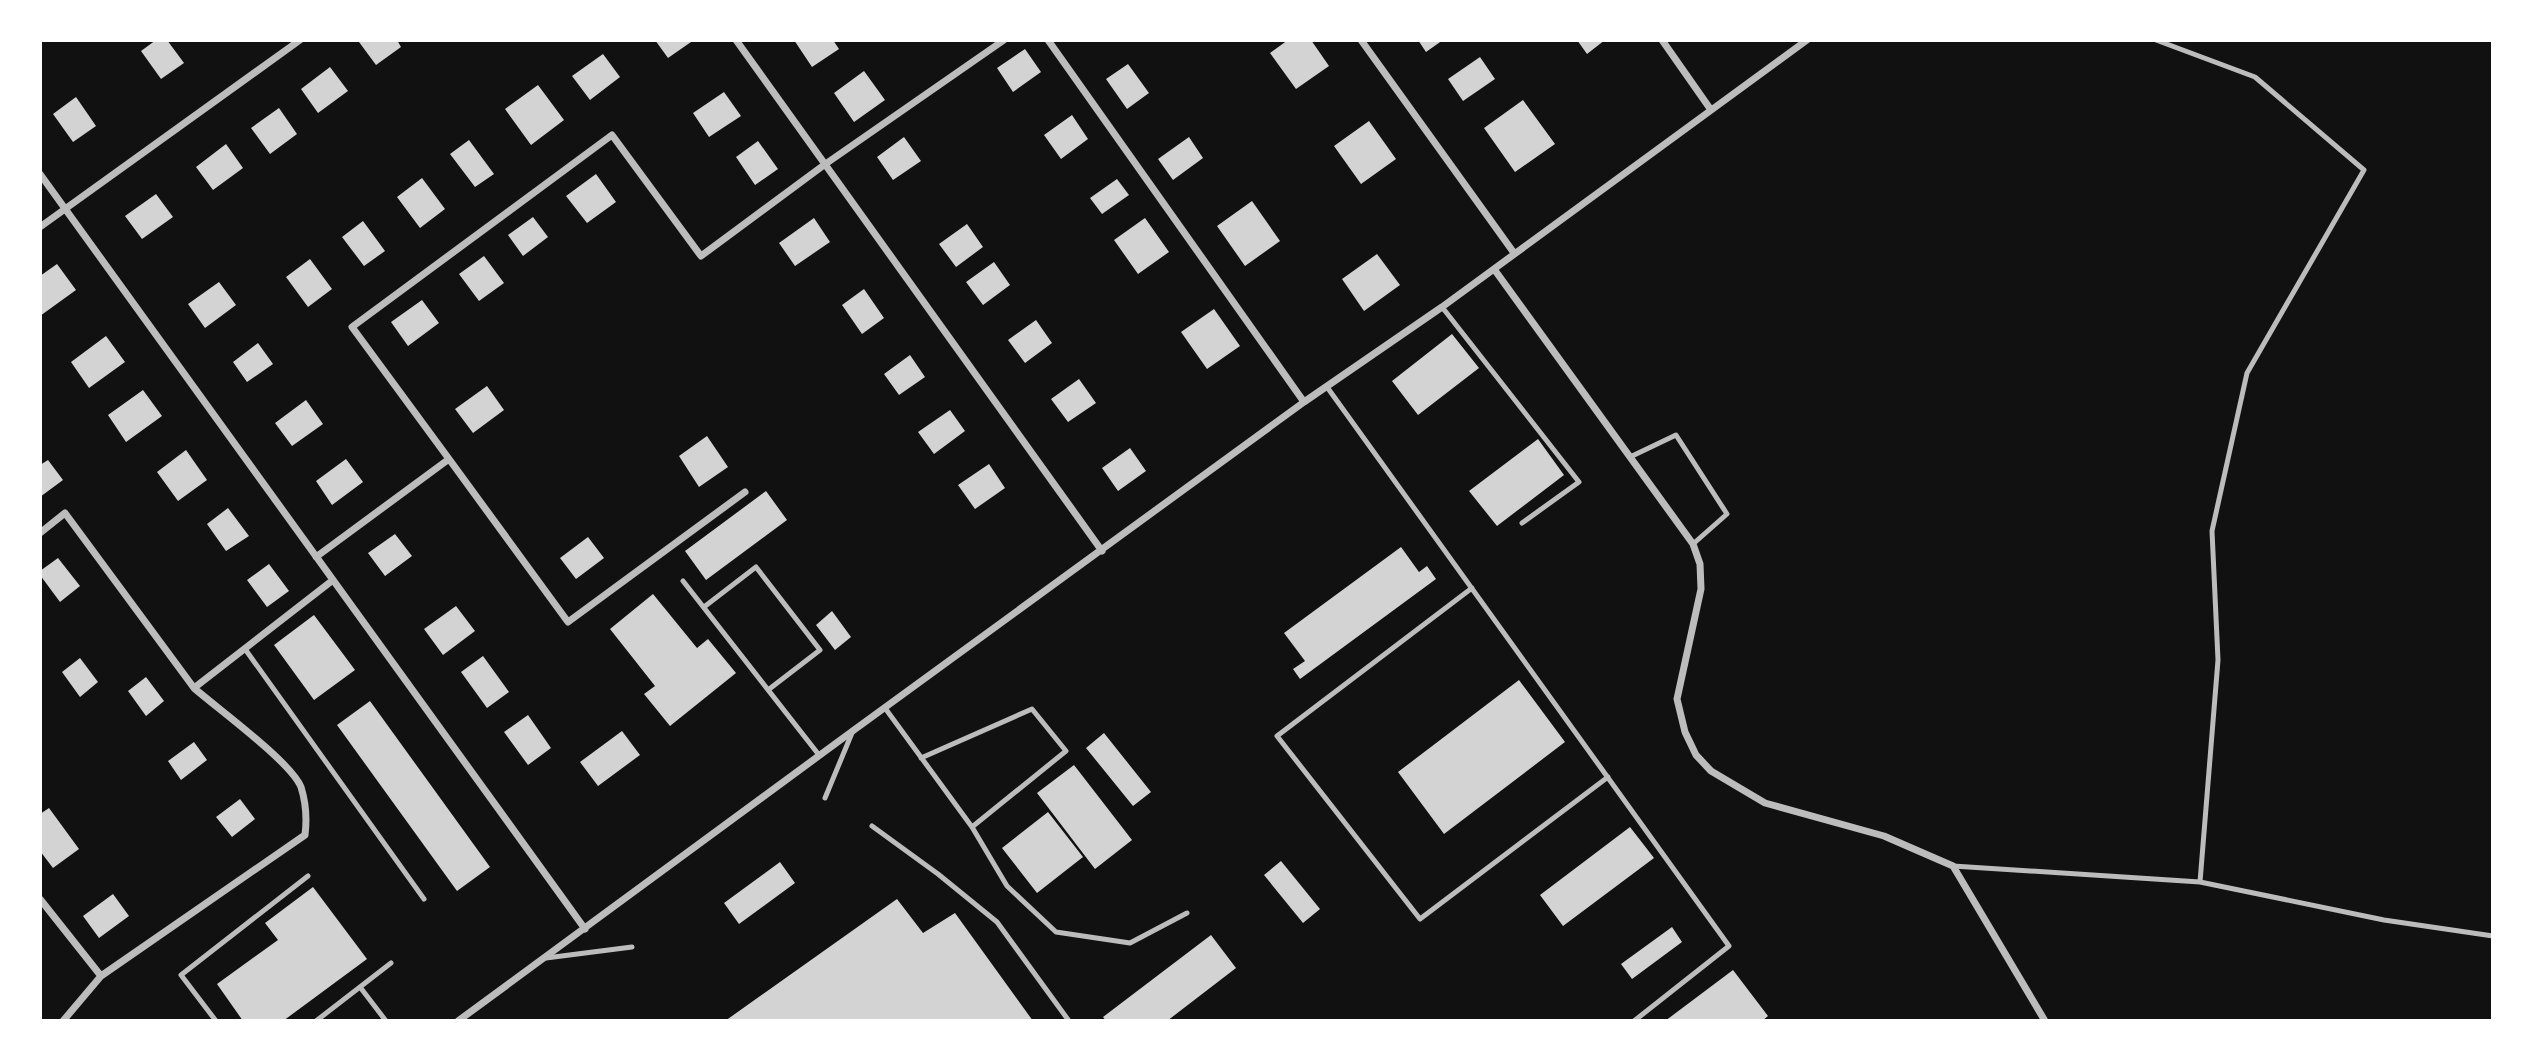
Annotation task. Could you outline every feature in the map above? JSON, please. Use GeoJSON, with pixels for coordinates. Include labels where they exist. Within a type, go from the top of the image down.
{"type":"FeatureCollection","features":[{"type":"Feature","properties":{"kind":"street"},"geometry":{"type":"LineString","coordinates":[[40,227],[300,40]]}},
{"type":"Feature","properties":{"kind":"street"},"geometry":{"type":"LineString","coordinates":[[736,40],[1102,551]]}},
{"type":"Feature","properties":{"kind":"street"},"geometry":{"type":"LineString","coordinates":[[745,492],[569,622],[352,327],[612,135],[701,256],[824,165],[1004,40]]}},
{"type":"Feature","properties":{"kind":"street"},"geometry":{"type":"LineString","coordinates":[[1048,40],[1304,402]]}},
{"type":"Feature","properties":{"kind":"street"},"geometry":{"type":"LineString","coordinates":[[1361,40],[1514,253]]}},
{"type":"Feature","properties":{"kind":"street"},"geometry":{"type":"LineString","coordinates":[[1662,40],[1711,110]]}},
{"type":"Feature","properties":{"kind":"street"},"geometry":{"type":"LineString","coordinates":[[458,1021],[1304,402],[1442,307],[1808,40]]}},
{"type":"Feature","properties":{"kind":"street"},"geometry":{"type":"LineString","coordinates":[[40,174],[585,929]]}},
{"type":"Feature","properties":{"kind":"street"},"geometry":{"type":"LineString","coordinates":[[1494,269],[1693,544],[1700,564],[1700,589],[1676,699],[1685,732],[1696,755],[1711,771],[1765,803],[1884,836],[1953,866],[2045,1021]]}},
{"type":"Feature","properties":{"kind":"street"},"geometry":{"type":"LineString","coordinates":[[316,557],[449,459]]}},
{"type":"Feature","properties":{"kind":"street"},"geometry":{"type":"LineString","coordinates":[[40,533],[65,513],[194,688],[276,757],[300,785],[307,818],[305,835],[101,976],[63,1021]]}},
{"type":"Feature","properties":{"kind":"street"},"geometry":{"type":"LineString","coordinates":[[194,688],[333,580]]}},
{"type":"Feature","properties":{"kind":"street"},"geometry":{"type":"LineString","coordinates":[[40,900],[101,976]]}},
{"type":"Feature","properties":{"kind":"lane"},"geometry":{"type":"LineString","coordinates":[[2156,40],[2255,77],[2364,170],[2248,373],[2212,531],[2218,660],[2200,883]]}},
{"type":"Feature","properties":{"kind":"lane"},"geometry":{"type":"LineString","coordinates":[[1442,307],[1579,482],[1522,523]]}},
{"type":"Feature","properties":{"kind":"lane"},"geometry":{"type":"LineString","coordinates":[[1327,387],[1729,946],[1633,1021]]}},
{"type":"Feature","properties":{"kind":"lane"},"geometry":{"type":"LineString","coordinates":[[1630,457],[1676,435],[1727,514],[1693,544]]}},
{"type":"Feature","properties":{"kind":"lane"},"geometry":{"type":"LineString","coordinates":[[704,607],[756,567],[820,650],[768,690]]}},
{"type":"Feature","properties":{"kind":"lane"},"geometry":{"type":"LineString","coordinates":[[683,580],[819,755]]}},
{"type":"Feature","properties":{"kind":"lane"},"geometry":{"type":"LineString","coordinates":[[1472,588],[1277,736],[1420,919],[1608,777]]}},
{"type":"Feature","properties":{"kind":"lane"},"geometry":{"type":"LineString","coordinates":[[245,649],[424,899]]}},
{"type":"Feature","properties":{"kind":"lane"},"geometry":{"type":"LineString","coordinates":[[885,708],[972,827],[1007,886],[1056,932],[1130,943],[1187,913]]}},
{"type":"Feature","properties":{"kind":"lane"},"geometry":{"type":"LineString","coordinates":[[921,758],[1032,709],[1066,751],[972,827]]}},
{"type":"Feature","properties":{"kind":"lane"},"geometry":{"type":"LineString","coordinates":[[825,798],[853,730]]}},
{"type":"Feature","properties":{"kind":"lane"},"geometry":{"type":"LineString","coordinates":[[872,826],[938,874],[997,922],[1069,1021]]}},
{"type":"Feature","properties":{"kind":"lane"},"geometry":{"type":"LineString","coordinates":[[1953,866],[2200,883],[2384,920],[2493,936]]}},
{"type":"Feature","properties":{"kind":"lane"},"geometry":{"type":"LineString","coordinates":[[216,1021],[181,975],[308,876]]}},
{"type":"Feature","properties":{"kind":"lane"},"geometry":{"type":"LineString","coordinates":[[542,959],[632,947]]}},
{"type":"Feature","properties":{"kind":"lane"},"geometry":{"type":"LineString","coordinates":[[316,1021],[391,963]]}},
{"type":"Feature","properties":{"kind":"lane"},"geometry":{"type":"LineString","coordinates":[[360,987],[386,1021]]}},
{"type":"Feature","properties":{"kind":"building"},"geometry":{"type":"Polygon","coordinates":[[[156,40],[167,40],[184,63],[161,79],[141,51],[156,40]]]}},
{"type":"Feature","properties":{"kind":"building"},"geometry":{"type":"Polygon","coordinates":[[[397,40],[401,47],[376,65],[359,42],[397,40]]]}},
{"type":"Feature","properties":{"kind":"building"},"geometry":{"type":"Polygon","coordinates":[[[655,40],[689,40],[691,42],[668,58],[655,40]]]}},
{"type":"Feature","properties":{"kind":"building"},"geometry":{"type":"Polygon","coordinates":[[[794,40],[833,40],[839,49],[812,67],[794,40]]]}},
{"type":"Feature","properties":{"kind":"building"},"geometry":{"type":"Polygon","coordinates":[[[1288,40],[1311,40],[1329,66],[1296,89],[1270,53],[1288,40]]]}},
{"type":"Feature","properties":{"kind":"building"},"geometry":{"type":"Polygon","coordinates":[[[1418,40],[1443,40],[1426,52],[1418,40]]]}},
{"type":"Feature","properties":{"kind":"building"},"geometry":{"type":"Polygon","coordinates":[[[1577,40],[1605,40],[1587,54],[1577,40]]]}},
{"type":"Feature","properties":{"kind":"building"},"geometry":{"type":"Polygon","coordinates":[[[1025,49],[1041,72],[1013,92],[997,68],[1025,49]]]}},
{"type":"Feature","properties":{"kind":"building"},"geometry":{"type":"Polygon","coordinates":[[[603,54],[620,77],[590,100],[572,76],[603,54]]]}},
{"type":"Feature","properties":{"kind":"building"},"geometry":{"type":"Polygon","coordinates":[[[1480,57],[1495,79],[1463,101],[1448,79],[1480,57]]]}},
{"type":"Feature","properties":{"kind":"building"},"geometry":{"type":"Polygon","coordinates":[[[1128,64],[1149,93],[1127,109],[1106,79],[1128,64]]]}},
{"type":"Feature","properties":{"kind":"building"},"geometry":{"type":"Polygon","coordinates":[[[330,67],[348,91],[318,113],[301,89],[330,67]]]}},
{"type":"Feature","properties":{"kind":"building"},"geometry":{"type":"Polygon","coordinates":[[[864,71],[885,100],[854,122],[834,93],[864,71]]]}},
{"type":"Feature","properties":{"kind":"building"},"geometry":{"type":"Polygon","coordinates":[[[538,85],[564,120],[531,145],[505,109],[538,85]]]}},
{"type":"Feature","properties":{"kind":"building"},"geometry":{"type":"Polygon","coordinates":[[[724,92],[741,116],[709,137],[693,113],[724,92]]]}},
{"type":"Feature","properties":{"kind":"building"},"geometry":{"type":"Polygon","coordinates":[[[76,97],[96,126],[73,142],[53,114],[76,97]]]}},
{"type":"Feature","properties":{"kind":"building"},"geometry":{"type":"Polygon","coordinates":[[[1523,100],[1555,144],[1515,172],[1484,128],[1523,100]]]}},
{"type":"Feature","properties":{"kind":"building"},"geometry":{"type":"Polygon","coordinates":[[[279,108],[297,134],[270,154],[251,128],[279,108]]]}},
{"type":"Feature","properties":{"kind":"building"},"geometry":{"type":"Polygon","coordinates":[[[1072,115],[1088,139],[1061,159],[1044,135],[1072,115]]]}},
{"type":"Feature","properties":{"kind":"building"},"geometry":{"type":"Polygon","coordinates":[[[1369,121],[1396,159],[1361,184],[1334,146],[1369,121]]]}},
{"type":"Feature","properties":{"kind":"building"},"geometry":{"type":"Polygon","coordinates":[[[904,137],[921,161],[893,180],[877,157],[904,137]]]}},
{"type":"Feature","properties":{"kind":"building"},"geometry":{"type":"Polygon","coordinates":[[[1189,137],[1203,158],[1173,180],[1158,159],[1189,137]]]}},
{"type":"Feature","properties":{"kind":"building"},"geometry":{"type":"Polygon","coordinates":[[[469,140],[494,174],[475,187],[450,154],[469,140]]]}},
{"type":"Feature","properties":{"kind":"building"},"geometry":{"type":"Polygon","coordinates":[[[758,141],[778,169],[755,185],[736,157],[758,141]]]}},
{"type":"Feature","properties":{"kind":"building"},"geometry":{"type":"Polygon","coordinates":[[[226,144],[243,168],[213,190],[196,167],[226,144]]]}},
{"type":"Feature","properties":{"kind":"building"},"geometry":{"type":"Polygon","coordinates":[[[596,174],[616,202],[587,223],[566,196],[596,174]]]}},
{"type":"Feature","properties":{"kind":"building"},"geometry":{"type":"Polygon","coordinates":[[[422,178],[445,209],[420,228],[397,197],[422,178]]]}},
{"type":"Feature","properties":{"kind":"building"},"geometry":{"type":"Polygon","coordinates":[[[1117,179],[1129,195],[1102,214],[1090,198],[1117,179]]]}},
{"type":"Feature","properties":{"kind":"building"},"geometry":{"type":"Polygon","coordinates":[[[156,194],[173,217],[142,239],[125,216],[156,194]]]}},
{"type":"Feature","properties":{"kind":"building"},"geometry":{"type":"Polygon","coordinates":[[[1252,201],[1280,241],[1245,266],[1217,226],[1252,201]]]}},
{"type":"Feature","properties":{"kind":"building"},"geometry":{"type":"Polygon","coordinates":[[[533,217],[548,237],[523,256],[508,235],[533,217]]]}},
{"type":"Feature","properties":{"kind":"building"},"geometry":{"type":"Polygon","coordinates":[[[814,218],[830,242],[795,266],[779,243],[814,218]]]}},
{"type":"Feature","properties":{"kind":"building"},"geometry":{"type":"Polygon","coordinates":[[[1145,218],[1169,252],[1138,274],[1114,240],[1145,218]]]}},
{"type":"Feature","properties":{"kind":"building"},"geometry":{"type":"Polygon","coordinates":[[[363,221],[385,251],[364,266],[342,237],[363,221]]]}},
{"type":"Feature","properties":{"kind":"building"},"geometry":{"type":"Polygon","coordinates":[[[967,224],[983,247],[956,267],[939,244],[967,224]]]}},
{"type":"Feature","properties":{"kind":"building"},"geometry":{"type":"Polygon","coordinates":[[[1377,254],[1400,285],[1364,311],[1342,279],[1377,254]]]}},
{"type":"Feature","properties":{"kind":"building"},"geometry":{"type":"Polygon","coordinates":[[[484,256],[504,283],[479,301],[459,274],[484,256]]]}},
{"type":"Feature","properties":{"kind":"building"},"geometry":{"type":"Polygon","coordinates":[[[310,259],[332,289],[308,307],[286,277],[310,259]]]}},
{"type":"Feature","properties":{"kind":"building"},"geometry":{"type":"Polygon","coordinates":[[[994,262],[1010,285],[983,305],[966,282],[994,262]]]}},
{"type":"Feature","properties":{"kind":"building"},"geometry":{"type":"Polygon","coordinates":[[[57,264],[76,290],[40,316],[40,276],[57,264]]]}},
{"type":"Feature","properties":{"kind":"building"},"geometry":{"type":"Polygon","coordinates":[[[219,282],[236,305],[205,328],[188,304],[219,282]]]}},
{"type":"Feature","properties":{"kind":"building"},"geometry":{"type":"Polygon","coordinates":[[[864,289],[884,318],[862,334],[842,305],[864,289]]]}},
{"type":"Feature","properties":{"kind":"building"},"geometry":{"type":"Polygon","coordinates":[[[422,300],[439,323],[408,346],[391,322],[422,300]]]}},
{"type":"Feature","properties":{"kind":"building"},"geometry":{"type":"Polygon","coordinates":[[[1214,309],[1240,346],[1207,369],[1181,332],[1214,309]]]}},
{"type":"Feature","properties":{"kind":"building"},"geometry":{"type":"Polygon","coordinates":[[[1036,320],[1052,343],[1025,363],[1008,340],[1036,320]]]}},
{"type":"Feature","properties":{"kind":"building"},"geometry":{"type":"Polygon","coordinates":[[[1452,334],[1479,368],[1418,415],[1392,381],[1452,334]]]}},
{"type":"Feature","properties":{"kind":"building"},"geometry":{"type":"Polygon","coordinates":[[[106,336],[125,362],[89,388],[71,362],[106,336]]]}},
{"type":"Feature","properties":{"kind":"building"},"geometry":{"type":"Polygon","coordinates":[[[258,343],[273,364],[247,382],[233,362],[258,343]]]}},
{"type":"Feature","properties":{"kind":"building"},"geometry":{"type":"Polygon","coordinates":[[[910,355],[925,377],[899,395],[884,374],[910,355]]]}},
{"type":"Feature","properties":{"kind":"building"},"geometry":{"type":"Polygon","coordinates":[[[1079,379],[1096,403],[1068,422],[1051,399],[1079,379]]]}},
{"type":"Feature","properties":{"kind":"building"},"geometry":{"type":"Polygon","coordinates":[[[487,386],[504,410],[473,433],[455,409],[487,386]]]}},
{"type":"Feature","properties":{"kind":"building"},"geometry":{"type":"Polygon","coordinates":[[[143,390],[162,416],[126,442],[108,415],[143,390]]]}},
{"type":"Feature","properties":{"kind":"building"},"geometry":{"type":"Polygon","coordinates":[[[306,400],[323,424],[292,446],[275,423],[306,400]]]}},
{"type":"Feature","properties":{"kind":"building"},"geometry":{"type":"Polygon","coordinates":[[[950,410],[965,431],[934,454],[918,432],[950,410]]]}},
{"type":"Feature","properties":{"kind":"building"},"geometry":{"type":"Polygon","coordinates":[[[707,436],[728,467],[699,487],[679,456],[707,436]]]}},
{"type":"Feature","properties":{"kind":"building"},"geometry":{"type":"Polygon","coordinates":[[[1538,439],[1564,475],[1497,526],[1469,491],[1538,439]]]}},
{"type":"Feature","properties":{"kind":"building"},"geometry":{"type":"Polygon","coordinates":[[[1130,448],[1146,471],[1118,491],[1102,468],[1130,448]]]}},
{"type":"Feature","properties":{"kind":"building"},"geometry":{"type":"Polygon","coordinates":[[[186,450],[207,480],[178,501],[157,472],[186,450]]]}},
{"type":"Feature","properties":{"kind":"building"},"geometry":{"type":"Polygon","coordinates":[[[346,459],[363,482],[332,505],[316,481],[346,459]]]}},
{"type":"Feature","properties":{"kind":"building"},"geometry":{"type":"Polygon","coordinates":[[[48,460],[63,480],[40,497],[40,465],[48,460]]]}},
{"type":"Feature","properties":{"kind":"building"},"geometry":{"type":"Polygon","coordinates":[[[989,464],[1005,488],[975,509],[958,485],[989,464]]]}},
{"type":"Feature","properties":{"kind":"building"},"geometry":{"type":"Polygon","coordinates":[[[766,491],[787,520],[706,580],[685,551],[766,491]]]}},
{"type":"Feature","properties":{"kind":"building"},"geometry":{"type":"Polygon","coordinates":[[[228,508],[249,536],[226,551],[207,524],[228,508]]]}},
{"type":"Feature","properties":{"kind":"building"},"geometry":{"type":"Polygon","coordinates":[[[395,534],[412,556],[385,576],[368,553],[395,534]]]}},
{"type":"Feature","properties":{"kind":"building"},"geometry":{"type":"Polygon","coordinates":[[[588,537],[604,558],[576,579],[560,558],[588,537]]]}},
{"type":"Feature","properties":{"kind":"building"},"geometry":{"type":"Polygon","coordinates":[[[1401,547],[1419,572],[1427,566],[1436,579],[1300,679],[1293,669],[1305,661],[1284,633],[1401,547]]]}},
{"type":"Feature","properties":{"kind":"building"},"geometry":{"type":"Polygon","coordinates":[[[58,558],[80,586],[60,602],[40,575],[40,571],[58,558]]]}},
{"type":"Feature","properties":{"kind":"building"},"geometry":{"type":"Polygon","coordinates":[[[269,564],[289,591],[267,607],[247,580],[269,564]]]}},
{"type":"Feature","properties":{"kind":"building"},"geometry":{"type":"Polygon","coordinates":[[[653,594],[697,648],[708,639],[736,673],[670,726],[644,694],[655,686],[610,629],[653,594]]]}},
{"type":"Feature","properties":{"kind":"building"},"geometry":{"type":"Polygon","coordinates":[[[456,606],[475,631],[443,655],[424,629],[456,606]]]}},
{"type":"Feature","properties":{"kind":"building"},"geometry":{"type":"Polygon","coordinates":[[[832,611],[851,637],[835,650],[816,625],[832,611]]]}},
{"type":"Feature","properties":{"kind":"building"},"geometry":{"type":"Polygon","coordinates":[[[314,615],[355,670],[314,700],[274,645],[314,615]]]}},
{"type":"Feature","properties":{"kind":"building"},"geometry":{"type":"Polygon","coordinates":[[[483,656],[509,692],[487,708],[461,672],[483,656]]]}},
{"type":"Feature","properties":{"kind":"building"},"geometry":{"type":"Polygon","coordinates":[[[80,658],[98,682],[80,697],[62,672],[80,658]]]}},
{"type":"Feature","properties":{"kind":"building"},"geometry":{"type":"Polygon","coordinates":[[[146,677],[164,701],[146,716],[128,691],[146,677]]]}},
{"type":"Feature","properties":{"kind":"building"},"geometry":{"type":"Polygon","coordinates":[[[1519,680],[1565,742],[1444,834],[1398,772],[1519,680]]]}},
{"type":"Feature","properties":{"kind":"building"},"geometry":{"type":"Polygon","coordinates":[[[370,701],[490,867],[457,891],[337,725],[370,701]]]}},
{"type":"Feature","properties":{"kind":"building"},"geometry":{"type":"Polygon","coordinates":[[[528,715],[551,748],[528,765],[504,732],[528,715]]]}},
{"type":"Feature","properties":{"kind":"building"},"geometry":{"type":"Polygon","coordinates":[[[622,731],[640,755],[598,786],[580,762],[622,731]]]}},
{"type":"Feature","properties":{"kind":"building"},"geometry":{"type":"Polygon","coordinates":[[[1104,733],[1151,792],[1133,806],[1086,748],[1104,733]]]}},
{"type":"Feature","properties":{"kind":"building"},"geometry":{"type":"Polygon","coordinates":[[[194,742],[207,760],[181,780],[168,761],[194,742]]]}},
{"type":"Feature","properties":{"kind":"building"},"geometry":{"type":"Polygon","coordinates":[[[1074,765],[1132,840],[1095,869],[1037,793],[1074,765]]]}},
{"type":"Feature","properties":{"kind":"building"},"geometry":{"type":"Polygon","coordinates":[[[240,799],[255,819],[232,837],[216,817],[240,799]]]}},
{"type":"Feature","properties":{"kind":"building"},"geometry":{"type":"Polygon","coordinates":[[[49,808],[79,849],[53,868],[40,851],[40,814],[49,808]]]}},
{"type":"Feature","properties":{"kind":"building"},"geometry":{"type":"Polygon","coordinates":[[[1048,812],[1083,857],[1037,893],[1002,848],[1048,812]]]}},
{"type":"Feature","properties":{"kind":"building"},"geometry":{"type":"Polygon","coordinates":[[[1630,827],[1654,858],[1563,926],[1540,895],[1630,827]]]}},
{"type":"Feature","properties":{"kind":"building"},"geometry":{"type":"Polygon","coordinates":[[[1281,861],[1320,909],[1303,923],[1264,875],[1281,861]]]}},
{"type":"Feature","properties":{"kind":"building"},"geometry":{"type":"Polygon","coordinates":[[[780,862],[795,883],[739,924],[724,903],[780,862]]]}},
{"type":"Feature","properties":{"kind":"building"},"geometry":{"type":"Polygon","coordinates":[[[313,887],[367,959],[283,1021],[243,1021],[217,984],[278,940],[265,923],[313,887]]]}},
{"type":"Feature","properties":{"kind":"building"},"geometry":{"type":"Polygon","coordinates":[[[113,894],[129,916],[99,938],[83,916],[113,894]]]}},
{"type":"Feature","properties":{"kind":"building"},"geometry":{"type":"Polygon","coordinates":[[[897,899],[923,933],[955,913],[1033,1021],[725,1021],[897,899]]]}},
{"type":"Feature","properties":{"kind":"building"},"geometry":{"type":"Polygon","coordinates":[[[1672,927],[1682,942],[1632,979],[1621,964],[1672,927]]]}},
{"type":"Feature","properties":{"kind":"building"},"geometry":{"type":"Polygon","coordinates":[[[1211,935],[1236,968],[1167,1021],[1106,1021],[1103,1017],[1211,935]]]}},
{"type":"Feature","properties":{"kind":"building"},"geometry":{"type":"Polygon","coordinates":[[[1733,970],[1768,1016],[1762,1021],[1665,1021],[1733,970]]]}}]}
